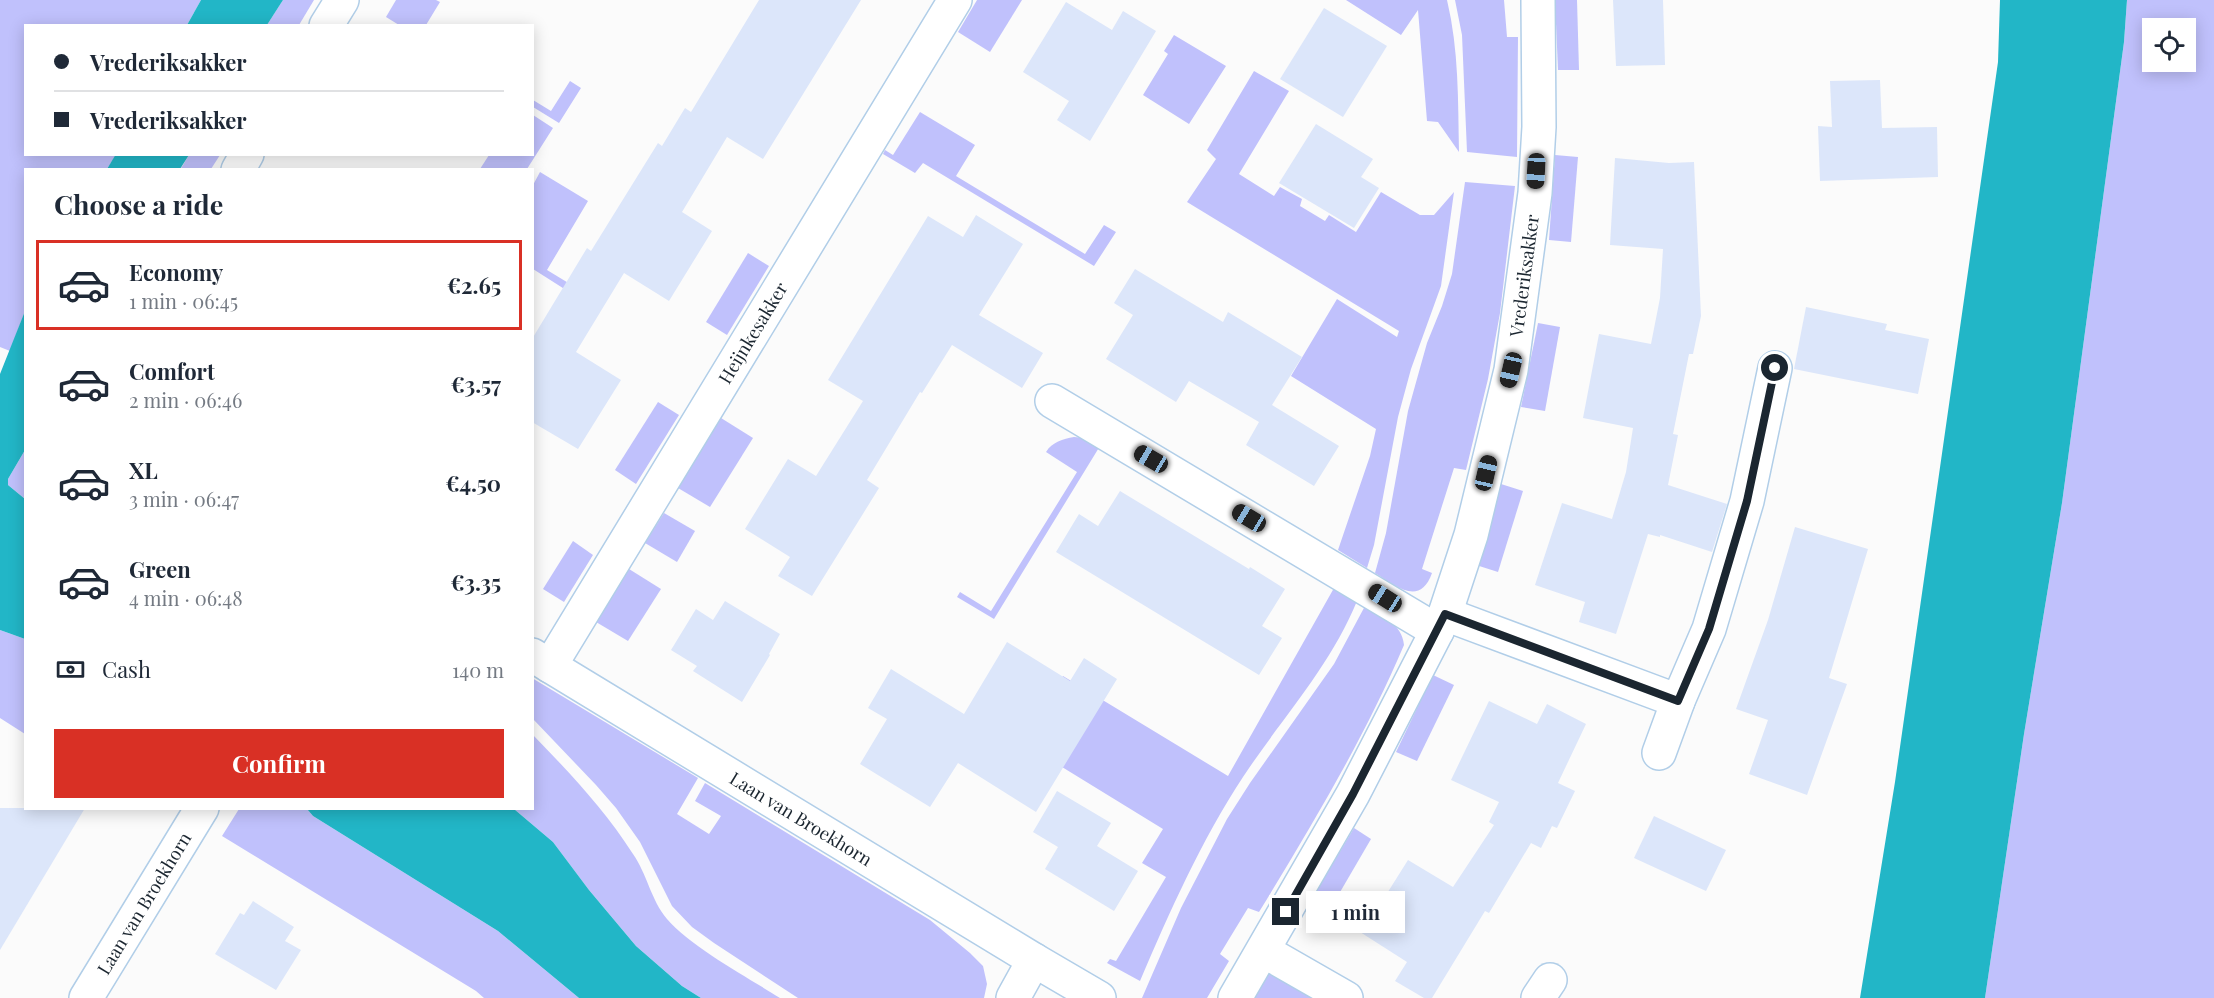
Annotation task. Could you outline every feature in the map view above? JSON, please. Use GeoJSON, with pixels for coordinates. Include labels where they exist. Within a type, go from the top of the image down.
{"type":"FeatureCollection","features":[{"type":"Feature","properties":{"kind":"street"},"geometry":{"type":"LineString","coordinates":[[327,24],[342,0]]}},
{"type":"Feature","properties":{"kind":"street","name":"Heijnkesakker"},"geometry":{"type":"LineString","coordinates":[[541,660],[955,0]]}},
{"type":"Feature","properties":{"kind":"street","name":"Vrederiksakker"},"geometry":{"type":"LineString","coordinates":[[1235,998],[1353,794],[1441,622],[1471,535],[1511,370],[1535,193],[1540,65],[1538,0]]}},
{"type":"Feature","properties":{"kind":"street"},"geometry":{"type":"LineString","coordinates":[[1659,753],[1678,701],[1709,629],[1744,512],[1775,368]]}},
{"type":"Feature","properties":{"kind":"street"},"geometry":{"type":"LineString","coordinates":[[1052,401],[1441,622],[1678,701]]}},
{"type":"Feature","properties":{"kind":"street","name":"Laan van Broekhorn"},"geometry":{"type":"LineString","coordinates":[[541,660],[1034,960]]}},
{"type":"Feature","properties":{"kind":"street","name":"Laan van Broekhorn"},"geometry":{"type":"LineString","coordinates":[[86,998],[201,810]]}},
{"type":"Feature","properties":{"kind":"street"},"geometry":{"type":"LineString","coordinates":[[1264,951],[1346,998]]}},
{"type":"Feature","properties":{"kind":"street"},"geometry":{"type":"LineString","coordinates":[[1013,998],[1034,960],[1099,998]]}},
{"type":"Feature","properties":{"kind":"shaded area"},"geometry":{"type":"Polygon","coordinates":[[[0,0],[201,0],[188,24],[24,24],[24,156],[115,156],[108,168],[24,168],[24,314],[10,351],[0,347],[0,0]]]}},
{"type":"Feature","properties":{"kind":"shaded area"},"geometry":{"type":"Polygon","coordinates":[[[201,0],[283,0],[268,24],[188,24],[201,0]]]}},
{"type":"Feature","properties":{"kind":"shaded area"},"geometry":{"type":"Polygon","coordinates":[[[283,0],[314,0],[300,24],[268,24],[283,0]]]}},
{"type":"Feature","properties":{"kind":"shaded area"},"geometry":{"type":"Polygon","coordinates":[[[396,0],[436,0],[440,2],[427,24],[397,24],[386,17],[396,0]]]}},
{"type":"Feature","properties":{"kind":"shaded area"},"geometry":{"type":"Polygon","coordinates":[[[977,0],[1022,0],[990,52],[958,32],[977,0]]]}},
{"type":"Feature","properties":{"kind":"shaded area"},"geometry":{"type":"Polygon","coordinates":[[[1346,0],[1447,0],[1456,57],[1459,152],[1438,122],[1427,121],[1418,10],[1401,35],[1346,0]]]}},
{"type":"Feature","properties":{"kind":"shaded area"},"geometry":{"type":"Polygon","coordinates":[[[1455,0],[1504,0],[1507,37],[1518,37],[1517,157],[1467,152],[1462,35],[1455,0]]]}},
{"type":"Feature","properties":{"kind":"shaded area"},"geometry":{"type":"Polygon","coordinates":[[[1555,0],[1577,0],[1579,70],[1558,70],[1555,0]]]}},
{"type":"Feature","properties":{"kind":"shaded area"},"geometry":{"type":"Polygon","coordinates":[[[2000,0],[2127,0],[2124,42],[2062,503],[2024,734],[1985,998],[1860,998],[1895,782],[1998,62],[2000,0]]]}},
{"type":"Feature","properties":{"kind":"shaded area"},"geometry":{"type":"Polygon","coordinates":[[[2127,0],[2214,0],[2214,998],[1985,998],[2024,734],[2062,503],[2124,42],[2127,0]]]}},
{"type":"Feature","properties":{"kind":"shaded area"},"geometry":{"type":"Polygon","coordinates":[[[1174,35],[1226,66],[1189,124],[1143,95],[1168,54],[1164,51],[1174,35]]]}},
{"type":"Feature","properties":{"kind":"shaded area"},"geometry":{"type":"Polygon","coordinates":[[[1254,71],[1289,91],[1239,174],[1274,196],[1280,187],[1302,199],[1300,206],[1325,221],[1329,215],[1356,232],[1381,192],[1420,215],[1434,215],[1454,192],[1441,286],[1411,369],[1398,417],[1374,545],[1367,568],[1338,550],[1370,456],[1376,429],[1291,376],[1337,299],[1397,337],[1399,331],[1187,202],[1216,159],[1207,150],[1254,71]]]}},
{"type":"Feature","properties":{"kind":"shaded area"},"geometry":{"type":"Polygon","coordinates":[[[570,81],[581,88],[559,123],[534,108],[534,101],[551,111],[570,81]]]}},
{"type":"Feature","properties":{"kind":"shaded area"},"geometry":{"type":"Polygon","coordinates":[[[920,112],[975,145],[956,176],[1085,254],[1104,225],[1116,232],[1094,266],[923,163],[915,173],[883,154],[885,150],[893,155],[920,112]]]}},
{"type":"Feature","properties":{"kind":"shaded area"},"geometry":{"type":"Polygon","coordinates":[[[534,116],[553,128],[528,168],[481,168],[488,156],[534,156],[534,116]]]}},
{"type":"Feature","properties":{"kind":"shaded area"},"geometry":{"type":"Polygon","coordinates":[[[1555,155],[1578,157],[1571,242],[1549,240],[1555,155]]]}},
{"type":"Feature","properties":{"kind":"shaded area"},"geometry":{"type":"Polygon","coordinates":[[[115,156],[188,156],[181,168],[108,168],[115,156]]]}},
{"type":"Feature","properties":{"kind":"shaded area"},"geometry":{"type":"Polygon","coordinates":[[[188,156],[219,156],[212,168],[181,168],[188,156]]]}},
{"type":"Feature","properties":{"kind":"shaded area"},"geometry":{"type":"Polygon","coordinates":[[[540,172],[588,201],[547,270],[603,304],[599,311],[534,270],[534,183],[540,172]]]}},
{"type":"Feature","properties":{"kind":"shaded area"},"geometry":{"type":"Polygon","coordinates":[[[1465,182],[1515,186],[1500,313],[1488,379],[1466,470],[1454,468],[1422,569],[1432,573],[1421,589],[1407,591],[1375,573],[1386,533],[1408,411],[1427,343],[1452,274],[1465,182]]]}},
{"type":"Feature","properties":{"kind":"shaded area"},"geometry":{"type":"Polygon","coordinates":[[[748,253],[769,266],[727,335],[706,322],[748,253]]]}},
{"type":"Feature","properties":{"kind":"shaded area"},"geometry":{"type":"Polygon","coordinates":[[[24,314],[24,452],[8,479],[8,485],[24,498],[24,639],[0,630],[0,374],[24,314]]]}},
{"type":"Feature","properties":{"kind":"shaded area"},"geometry":{"type":"Polygon","coordinates":[[[1538,323],[1560,327],[1545,411],[1521,407],[1538,323]]]}},
{"type":"Feature","properties":{"kind":"shaded area"},"geometry":{"type":"Polygon","coordinates":[[[658,402],[679,415],[636,484],[615,470],[658,402]]]}},
{"type":"Feature","properties":{"kind":"shaded area"},"geometry":{"type":"Polygon","coordinates":[[[721,418],[753,438],[710,507],[678,488],[721,418]]]}},
{"type":"Feature","properties":{"kind":"shaded area"},"geometry":{"type":"Polygon","coordinates":[[[1074,437],[1085,438],[1100,446],[994,619],[957,597],[960,592],[991,611],[1077,472],[1046,452],[1055,443],[1074,437]]]}},
{"type":"Feature","properties":{"kind":"shaded area"},"geometry":{"type":"Polygon","coordinates":[[[24,452],[24,498],[8,485],[8,479],[24,452]]]}},
{"type":"Feature","properties":{"kind":"shaded area"},"geometry":{"type":"Polygon","coordinates":[[[1501,484],[1523,491],[1498,572],[1476,565],[1501,484]]]}},
{"type":"Feature","properties":{"kind":"shaded area"},"geometry":{"type":"Polygon","coordinates":[[[664,513],[695,531],[677,562],[645,543],[664,513]]]}},
{"type":"Feature","properties":{"kind":"shaded area"},"geometry":{"type":"Polygon","coordinates":[[[573,541],[593,555],[564,602],[543,589],[573,541]]]}},
{"type":"Feature","properties":{"kind":"shaded area"},"geometry":{"type":"Polygon","coordinates":[[[629,569],[661,589],[628,641],[596,622],[629,569]]]}},
{"type":"Feature","properties":{"kind":"shaded area"},"geometry":{"type":"Polygon","coordinates":[[[1334,588],[1357,601],[1346,625],[1319,670],[1243,777],[1213,826],[1140,981],[1107,963],[1110,959],[1116,961],[1166,877],[1142,863],[1163,829],[1049,759],[1013,758],[1063,676],[1228,776],[1334,588]]]}},
{"type":"Feature","properties":{"kind":"shaded area"},"geometry":{"type":"Polygon","coordinates":[[[1365,606],[1395,626],[1404,645],[1372,714],[1336,781],[1259,912],[1248,908],[1220,954],[1229,961],[1207,998],[1142,998],[1181,908],[1227,819],[1334,664],[1365,606]]]}},
{"type":"Feature","properties":{"kind":"shaded area"},"geometry":{"type":"Polygon","coordinates":[[[0,630],[24,639],[24,733],[0,718],[0,630]]]}},
{"type":"Feature","properties":{"kind":"shaded area"},"geometry":{"type":"Polygon","coordinates":[[[1433,675],[1454,685],[1417,761],[1396,752],[1433,675]]]}},
{"type":"Feature","properties":{"kind":"shaded area"},"geometry":{"type":"Polygon","coordinates":[[[534,679],[698,778],[677,814],[709,834],[721,816],[695,801],[705,783],[930,920],[983,966],[987,984],[984,998],[798,998],[692,927],[672,906],[640,842],[596,785],[534,720],[534,679]]]}},
{"type":"Feature","properties":{"kind":"shaded area"},"geometry":{"type":"Polygon","coordinates":[[[534,736],[611,822],[638,862],[657,904],[677,930],[705,951],[780,998],[701,998],[682,986],[636,946],[589,890],[553,842],[515,810],[534,810],[534,736]]]}},
{"type":"Feature","properties":{"kind":"shaded area"},"geometry":{"type":"Polygon","coordinates":[[[238,810],[308,810],[313,816],[498,931],[579,998],[484,998],[222,836],[238,810]]]}},
{"type":"Feature","properties":{"kind":"shaded area"},"geometry":{"type":"Polygon","coordinates":[[[308,810],[515,810],[553,842],[589,890],[636,946],[682,986],[701,998],[579,998],[498,931],[313,816],[308,810]]]}},
{"type":"Feature","properties":{"kind":"shaded area"},"geometry":{"type":"Polygon","coordinates":[[[1354,828],[1371,839],[1329,911],[1310,902],[1354,828]]]}},
{"type":"Feature","properties":{"kind":"shaded area"},"geometry":{"type":"Polygon","coordinates":[[[1272,972],[1316,998],[1250,998],[1264,976],[1272,972]]]}},
{"type":"Feature","properties":{"kind":"building"},"geometry":{"type":"Polygon","coordinates":[[[759,0],[861,0],[763,159],[727,137],[682,212],[712,231],[669,301],[624,273],[576,352],[621,380],[578,449],[534,423],[534,336],[587,248],[591,251],[658,143],[662,146],[685,108],[691,112],[759,0]]]}},
{"type":"Feature","properties":{"kind":"building"},"geometry":{"type":"Polygon","coordinates":[[[1613,0],[1663,0],[1665,65],[1616,66],[1613,0]]]}},
{"type":"Feature","properties":{"kind":"building"},"geometry":{"type":"Polygon","coordinates":[[[1066,2],[1112,30],[1123,11],[1156,31],[1090,141],[1057,120],[1069,101],[1023,72],[1066,2]]]}},
{"type":"Feature","properties":{"kind":"building"},"geometry":{"type":"Polygon","coordinates":[[[1324,8],[1387,46],[1343,117],[1280,79],[1324,8]]]}},
{"type":"Feature","properties":{"kind":"building"},"geometry":{"type":"Polygon","coordinates":[[[1880,80],[1882,128],[1937,127],[1938,177],[1820,181],[1818,126],[1832,127],[1830,81],[1880,80]]]}},
{"type":"Feature","properties":{"kind":"building"},"geometry":{"type":"Polygon","coordinates":[[[1316,124],[1373,159],[1361,177],[1379,188],[1354,228],[1279,183],[1316,124]]]}},
{"type":"Feature","properties":{"kind":"building"},"geometry":{"type":"Polygon","coordinates":[[[1615,158],[1669,163],[1694,162],[1701,316],[1693,354],[1689,354],[1673,434],[1678,435],[1668,485],[1727,504],[1712,552],[1660,535],[1660,537],[1648,534],[1616,634],[1579,622],[1585,602],[1535,585],[1562,503],[1612,519],[1626,472],[1633,428],[1583,418],[1599,334],[1651,344],[1660,298],[1663,249],[1610,245],[1615,158]]]}},
{"type":"Feature","properties":{"kind":"building"},"geometry":{"type":"Polygon","coordinates":[[[976,215],[1023,244],[979,315],[1043,353],[1022,388],[952,345],[922,393],[920,392],[867,480],[879,488],[812,596],[778,576],[790,557],[745,529],[788,459],[816,476],[863,401],[828,380],[928,216],[963,237],[976,215]]]}},
{"type":"Feature","properties":{"kind":"building"},"geometry":{"type":"Polygon","coordinates":[[[1135,269],[1223,322],[1228,312],[1302,357],[1272,405],[1339,446],[1314,486],[1246,445],[1259,422],[1189,381],[1176,402],[1106,359],[1133,315],[1114,303],[1135,269]]]}},
{"type":"Feature","properties":{"kind":"building"},"geometry":{"type":"Polygon","coordinates":[[[1806,307],[1887,324],[1885,330],[1929,339],[1918,394],[1794,369],[1806,307]]]}},
{"type":"Feature","properties":{"kind":"building"},"geometry":{"type":"Polygon","coordinates":[[[1120,491],[1285,589],[1262,626],[1282,638],[1259,675],[1056,552],[1079,514],[1098,526],[1120,491]]]}},
{"type":"Feature","properties":{"kind":"building"},"geometry":{"type":"Polygon","coordinates":[[[1795,527],[1868,549],[1829,678],[1847,684],[1807,795],[1749,774],[1768,720],[1736,709],[1768,620],[1795,527]]]}},
{"type":"Feature","properties":{"kind":"building"},"geometry":{"type":"Polygon","coordinates":[[[725,601],[780,634],[742,702],[693,671],[697,666],[671,650],[696,609],[713,620],[725,601]]]}},
{"type":"Feature","properties":{"kind":"building"},"geometry":{"type":"Polygon","coordinates":[[[1007,642],[1070,681],[1084,658],[1117,679],[1036,812],[958,763],[930,807],[860,764],[887,719],[868,708],[891,669],[964,714],[1007,642]]]}},
{"type":"Feature","properties":{"kind":"building"},"geometry":{"type":"Polygon","coordinates":[[[1489,701],[1537,724],[1547,704],[1586,724],[1558,783],[1575,791],[1557,828],[1552,826],[1541,848],[1531,843],[1489,913],[1485,911],[1432,998],[1424,998],[1395,981],[1407,962],[1360,932],[1408,860],[1453,887],[1494,825],[1489,822],[1499,802],[1451,780],[1489,701]]]}},
{"type":"Feature","properties":{"kind":"building"},"geometry":{"type":"Polygon","coordinates":[[[1057,791],[1111,823],[1097,846],[1138,871],[1114,911],[1045,869],[1058,847],[1033,832],[1057,791]]]}},
{"type":"Feature","properties":{"kind":"building"},"geometry":{"type":"Polygon","coordinates":[[[0,808],[84,810],[0,950],[0,808]]]}},
{"type":"Feature","properties":{"kind":"building"},"geometry":{"type":"Polygon","coordinates":[[[1654,816],[1726,850],[1706,891],[1634,858],[1654,816]]]}},
{"type":"Feature","properties":{"kind":"building"},"geometry":{"type":"Polygon","coordinates":[[[253,901],[294,927],[285,941],[301,950],[276,990],[215,954],[240,913],[244,915],[253,901]]]}},
{"type":"Feature","properties":{"kind":"route"},"geometry":{"type":"LineString","coordinates":[[1286,912],[1353,794],[1445,614],[1678,701],[1709,629],[1747,501],[1775,368]]}}]}
